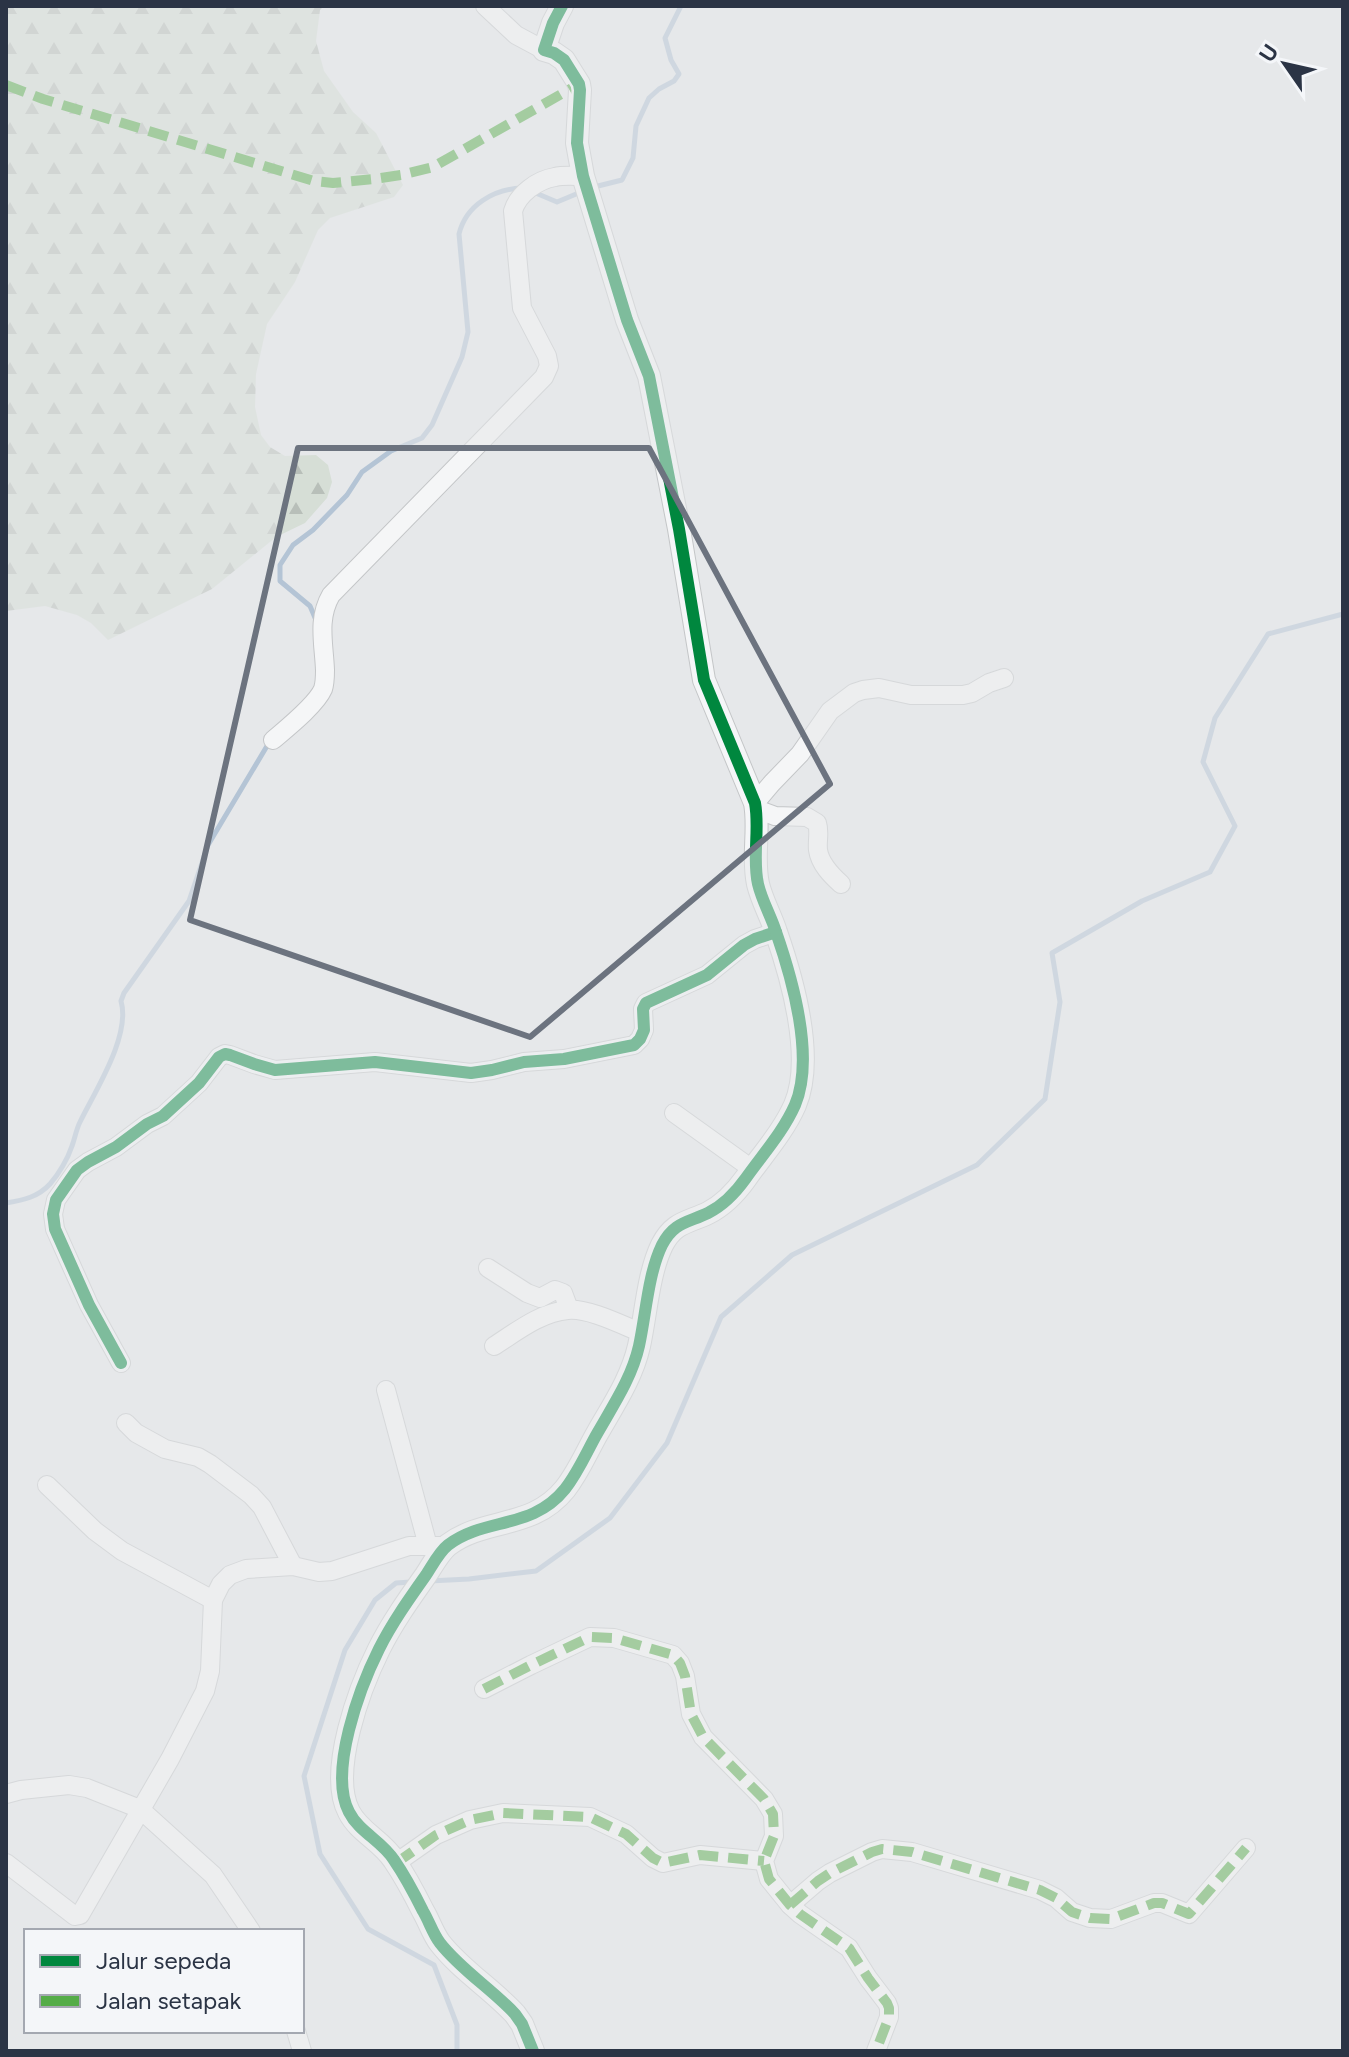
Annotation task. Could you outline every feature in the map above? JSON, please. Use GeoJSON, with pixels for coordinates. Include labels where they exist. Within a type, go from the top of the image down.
{"type":"FeatureCollection","features":[{"type":"Feature","properties":{"kind":"street"},"geometry":{"type":"LineString","coordinates":[[6,1863],[75,1916],[80,1915],[170,1759],[205,1691],[210,1671],[213,1600],[230,1575],[246,1569],[293,1566],[319,1572],[332,1571],[409,1546],[437,1550],[470,1534],[546,1508],[556,1499],[581,1465],[634,1365],[657,1257],[668,1235],[677,1225],[711,1212],[731,1197],[772,1143],[795,1105],[803,1062],[797,1005],[756,874],[756,806],[704,680],[649,376],[627,320],[583,176],[577,143],[579,84],[564,60],[516,35],[485,6]]}},
{"type":"Feature","properties":{"kind":"street"},"geometry":{"type":"LineString","coordinates":[[544,50],[562,6]]}},
{"type":"Feature","properties":{"kind":"street"},"geometry":{"type":"LineString","coordinates":[[273,740],[322,691],[325,682],[322,620],[331,595],[544,377],[549,366],[547,356],[522,308],[513,211],[521,195],[544,180],[583,176]]}},
{"type":"Feature","properties":{"kind":"street"},"geometry":{"type":"LineString","coordinates":[[756,806],[772,783],[800,754],[830,711],[854,693],[879,688],[911,695],[963,695],[1004,678]]}},
{"type":"Feature","properties":{"kind":"street"},"geometry":{"type":"LineString","coordinates":[[756,806],[775,816],[807,817],[817,823],[819,855],[829,873],[841,884]]}},
{"type":"Feature","properties":{"kind":"street"},"geometry":{"type":"LineString","coordinates":[[121,1363],[89,1305],[55,1229],[53,1214],[56,1200],[77,1170],[163,1116],[199,1083],[219,1057],[230,1055],[275,1070],[375,1062],[471,1073],[627,1047],[637,1043],[643,1033],[643,1007],[648,1001],[687,986],[707,975],[744,945],[776,932]]}},
{"type":"Feature","properties":{"kind":"street"},"geometry":{"type":"LineString","coordinates":[[674,1113],[752,1169]]}},
{"type":"Feature","properties":{"kind":"street"},"geometry":{"type":"LineString","coordinates":[[488,1268],[540,1298],[555,1290],[563,1293],[569,1309]]}},
{"type":"Feature","properties":{"kind":"street"},"geometry":{"type":"LineString","coordinates":[[494,1346],[539,1318],[569,1309],[587,1312],[642,1333]]}},
{"type":"Feature","properties":{"kind":"street"},"geometry":{"type":"LineString","coordinates":[[386,1390],[437,1550],[387,1632],[360,1692],[350,1727],[343,1773],[344,1801],[362,1829],[389,1852],[438,1941],[515,2014],[533,2051]]}},
{"type":"Feature","properties":{"kind":"street"},"geometry":{"type":"LineString","coordinates":[[126,1423],[136,1433],[165,1449],[198,1457],[251,1495],[268,1517],[293,1566]]}},
{"type":"Feature","properties":{"kind":"street"},"geometry":{"type":"LineString","coordinates":[[47,1485],[95,1531],[122,1551],[213,1600]]}},
{"type":"Feature","properties":{"kind":"street"},"geometry":{"type":"LineString","coordinates":[[484,1689],[590,1637],[614,1638],[673,1655],[685,1676],[691,1714],[703,1737],[764,1799],[773,1814],[774,1836],[764,1861],[769,1879],[790,1905],[849,1948],[887,2003],[889,2017],[876,2051]]}},
{"type":"Feature","properties":{"kind":"street"},"geometry":{"type":"LineString","coordinates":[[6,1794],[69,1785],[87,1788],[140,1809],[213,1875],[250,1929]]}},
{"type":"Feature","properties":{"kind":"street"},"geometry":{"type":"LineString","coordinates":[[396,1863],[436,1835],[470,1820],[503,1813],[590,1817],[626,1834],[663,1863],[700,1855],[764,1861]]}},
{"type":"Feature","properties":{"kind":"street"},"geometry":{"type":"LineString","coordinates":[[790,1905],[830,1873],[882,1849],[912,1852],[1040,1890],[1079,1916],[1111,1919],[1154,1903],[1189,1914],[1246,1848]]}},
{"type":"Feature","properties":{"kind":"highlighted area"},"geometry":{"type":"Polygon","coordinates":[[[298,448],[649,448],[830,784],[530,1037],[190,920],[298,448]]]}},
{"type":"Feature","properties":{"kind":"green space"},"geometry":{"type":"Polygon","coordinates":[[[6,6],[324,6],[320,10],[316,41],[324,71],[353,112],[376,133],[403,185],[394,197],[330,218],[318,230],[295,282],[267,324],[256,374],[255,407],[261,435],[270,447],[285,456],[316,455],[328,465],[332,482],[327,498],[305,523],[276,537],[212,589],[108,640],[91,623],[77,615],[45,606],[6,611],[6,6]]]}},
{"type":"Feature","properties":{"kind":"waterway"},"geometry":{"type":"LineString","coordinates":[[594,187],[622,180],[633,158],[636,126],[649,98],[679,74],[665,38],[681,6]]}},
{"type":"Feature","properties":{"kind":"waterway"},"geometry":{"type":"LineString","coordinates":[[316,620],[310,606],[280,581],[280,565],[293,545],[313,530],[347,495],[362,472],[391,451],[422,438],[432,425],[462,357],[468,332],[459,234],[468,215],[483,200],[522,188]]}},
{"type":"Feature","properties":{"kind":"waterway"},"geometry":{"type":"LineString","coordinates":[[531,191],[557,202],[581,192]]}},
{"type":"Feature","properties":{"kind":"waterway"},"geometry":{"type":"LineString","coordinates":[[429,1581],[536,1571],[610,1518],[667,1443],[721,1317],[792,1255],[977,1165],[1045,1099],[1060,1002],[1052,953],[1142,901],[1210,872],[1235,826],[1203,762],[1215,718],[1268,634],[1343,614]]}},
{"type":"Feature","properties":{"kind":"waterway"},"geometry":{"type":"LineString","coordinates":[[6,1203],[41,1192],[63,1166],[116,1046],[121,1030],[124,993],[189,901],[208,845],[270,741]]}},
{"type":"Feature","properties":{"kind":"waterway"},"geometry":{"type":"LineString","coordinates":[[411,1582],[396,1583],[375,1600],[345,1650],[304,1776],[320,1854],[368,1929],[434,1965],[457,2025],[457,2051]]}},
{"type":"Feature","properties":{"kind":"marked path"},"geometry":{"type":"LineString","coordinates":[[6,85],[314,181],[333,183],[401,175],[433,167],[579,84]]}},
{"type":"Feature","properties":{"kind":"marked path"},"geometry":{"type":"LineString","coordinates":[[484,1689],[590,1637],[614,1638],[673,1655],[685,1676],[691,1714],[703,1737],[764,1799],[773,1814],[774,1836],[764,1861],[769,1879],[800,1914],[849,1948],[887,2003],[889,2017],[876,2051]]}},
{"type":"Feature","properties":{"kind":"marked path"},"geometry":{"type":"LineString","coordinates":[[396,1863],[436,1835],[470,1820],[503,1813],[590,1817],[626,1834],[663,1863],[700,1855],[764,1861]]}},
{"type":"Feature","properties":{"kind":"marked path"},"geometry":{"type":"LineString","coordinates":[[790,1905],[830,1873],[882,1849],[912,1852],[1040,1890],[1056,1898],[1072,1912],[1090,1918],[1111,1919],[1154,1903],[1189,1914],[1246,1848]]}},
{"type":"Feature","properties":{"kind":"cycle path"},"geometry":{"type":"LineString","coordinates":[[533,2051],[515,2014],[440,1943],[394,1860],[353,1819],[343,1795],[342,1775],[349,1730],[363,1685],[379,1649],[442,1551],[462,1536],[538,1511],[552,1502],[570,1482],[632,1369],[653,1269],[662,1245],[676,1227],[719,1206],[742,1183],[790,1115],[801,1086],[803,1065],[794,995],[758,884],[755,803],[704,680],[649,376],[627,320],[583,176],[577,143],[579,84],[564,60],[544,50],[562,6]]}},
{"type":"Feature","properties":{"kind":"cycle path"},"geometry":{"type":"LineString","coordinates":[[121,1363],[89,1305],[55,1229],[53,1214],[56,1200],[77,1170],[163,1116],[199,1083],[219,1057],[230,1055],[275,1070],[375,1062],[471,1073],[634,1045],[644,1030],[643,1009],[646,1003],[707,975],[744,945],[776,932]]}}]}
